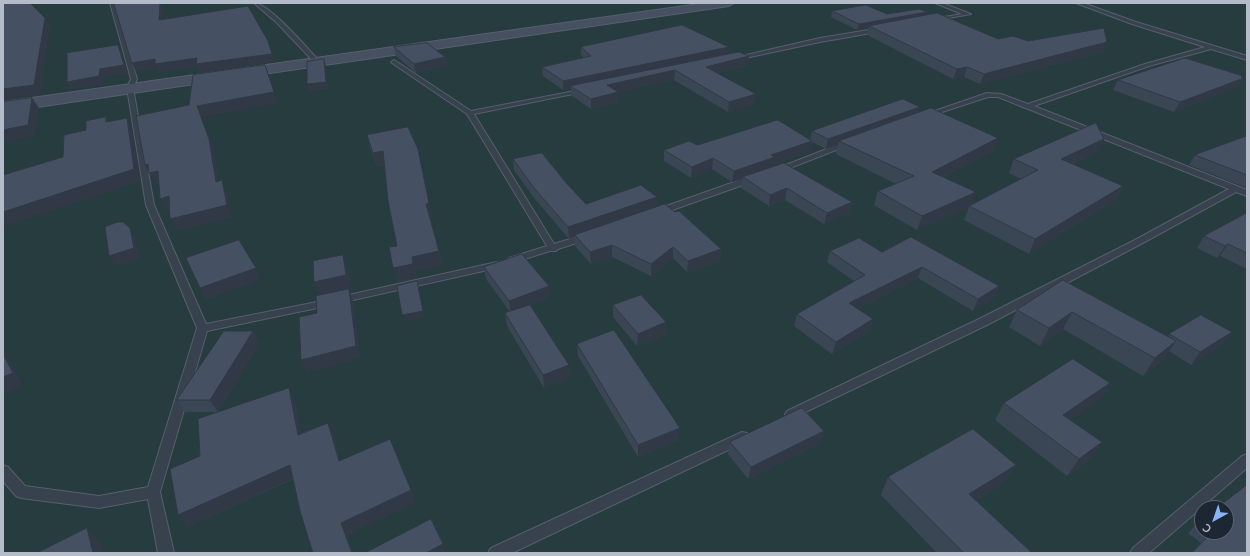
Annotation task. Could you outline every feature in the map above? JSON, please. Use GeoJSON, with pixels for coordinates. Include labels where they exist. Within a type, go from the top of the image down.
{"type":"FeatureCollection","features":[{"type":"Feature","properties":{"kind":"street"},"geometry":{"type":"LineString","coordinates":[[3,107],[729,3]]}},
{"type":"Feature","properties":{"kind":"lane"},"geometry":{"type":"LineString","coordinates":[[112,3],[134,79],[130,88],[150,205],[202,328],[153,492],[166,553]]}},
{"type":"Feature","properties":{"kind":"lane"},"geometry":{"type":"LineString","coordinates":[[256,3],[275,18],[317,62]]}},
{"type":"Feature","properties":{"kind":"lane"},"geometry":{"type":"LineString","coordinates":[[925,22],[968,14],[937,3]]}},
{"type":"Feature","properties":{"kind":"lane"},"geometry":{"type":"LineString","coordinates":[[1078,3],[1247,58]]}},
{"type":"Feature","properties":{"kind":"lane"},"geometry":{"type":"LineString","coordinates":[[726,60],[820,40],[888,28]]}},
{"type":"Feature","properties":{"kind":"lane"},"geometry":{"type":"LineString","coordinates":[[1028,106],[1147,65],[1211,47]]}},
{"type":"Feature","properties":{"kind":"lane"},"geometry":{"type":"LineString","coordinates":[[394,62],[470,113],[553,248]]}},
{"type":"Feature","properties":{"kind":"lane"},"geometry":{"type":"LineString","coordinates":[[470,113],[592,88]]}},
{"type":"Feature","properties":{"kind":"lane"},"geometry":{"type":"LineString","coordinates":[[920,118],[987,95],[999,95],[1247,193]]}},
{"type":"Feature","properties":{"kind":"lane"},"geometry":{"type":"LineString","coordinates":[[648,216],[860,139]]}},
{"type":"Feature","properties":{"kind":"lane"},"geometry":{"type":"LineString","coordinates":[[783,417],[983,322],[1136,244],[1235,189]]}},
{"type":"Feature","properties":{"kind":"lane"},"geometry":{"type":"LineString","coordinates":[[202,328],[479,270],[597,234]]}},
{"type":"Feature","properties":{"kind":"lane"},"geometry":{"type":"LineString","coordinates":[[496,553],[755,431]]}},
{"type":"Feature","properties":{"kind":"lane"},"geometry":{"type":"LineString","coordinates":[[1138,553],[1247,460]]}},
{"type":"Feature","properties":{"kind":"lane"},"geometry":{"type":"LineString","coordinates":[[3,471],[21,492],[99,502],[153,492]]}},
{"type":"Feature","properties":{"kind":"green space"},"geometry":{"type":"Polygon","coordinates":[[[3,3],[1247,3],[1247,553],[3,553],[3,3]]]}},
{"type":"Feature","properties":{"kind":"building"},"geometry":{"type":"Polygon","coordinates":[[[3,3],[30,3],[45,18],[34,85],[3,89],[3,3]]]}},
{"type":"Feature","properties":{"kind":"building"},"geometry":{"type":"Polygon","coordinates":[[[114,3],[160,3],[159,20],[248,6],[268,41],[272,54],[196,64],[197,58],[155,64],[155,59],[132,63],[114,3]]]}},
{"type":"Feature","properties":{"kind":"building"},"geometry":{"type":"Polygon","coordinates":[[[866,5],[887,14],[919,9],[928,12],[859,24],[832,11],[866,5]]]}},
{"type":"Feature","properties":{"kind":"building"},"geometry":{"type":"Polygon","coordinates":[[[937,13],[998,39],[1013,36],[1028,41],[1104,28],[1107,42],[984,74],[967,67],[957,69],[869,26],[937,13]]]}},
{"type":"Feature","properties":{"kind":"building"},"geometry":{"type":"Polygon","coordinates":[[[682,25],[729,47],[563,81],[542,67],[591,56],[581,47],[682,25]]]}},
{"type":"Feature","properties":{"kind":"building"},"geometry":{"type":"Polygon","coordinates":[[[427,43],[445,57],[414,64],[394,47],[427,43]]]}},
{"type":"Feature","properties":{"kind":"building"},"geometry":{"type":"Polygon","coordinates":[[[118,45],[124,65],[100,69],[99,76],[67,82],[67,53],[118,45]]]}},
{"type":"Feature","properties":{"kind":"building"},"geometry":{"type":"Polygon","coordinates":[[[739,52],[749,56],[706,67],[756,94],[729,102],[675,70],[607,85],[618,92],[591,99],[570,86],[739,52]]]}},
{"type":"Feature","properties":{"kind":"building"},"geometry":{"type":"Polygon","coordinates":[[[1185,58],[1243,76],[1241,77],[1244,78],[1180,102],[1118,80],[1185,58]]]}},
{"type":"Feature","properties":{"kind":"building"},"geometry":{"type":"Polygon","coordinates":[[[324,59],[326,82],[307,84],[307,62],[324,59]]]}},
{"type":"Feature","properties":{"kind":"building"},"geometry":{"type":"Polygon","coordinates":[[[265,65],[274,92],[197,106],[209,139],[216,182],[222,180],[227,205],[170,219],[169,196],[160,199],[158,171],[149,173],[148,164],[145,165],[136,116],[189,105],[193,75],[265,65]]]}},
{"type":"Feature","properties":{"kind":"building"},"geometry":{"type":"Polygon","coordinates":[[[32,98],[28,125],[3,130],[3,102],[32,98]]]}},
{"type":"Feature","properties":{"kind":"building"},"geometry":{"type":"Polygon","coordinates":[[[903,99],[920,107],[828,139],[812,131],[903,99]]]}},
{"type":"Feature","properties":{"kind":"building"},"geometry":{"type":"Polygon","coordinates":[[[931,108],[998,138],[932,172],[976,192],[922,216],[878,191],[914,176],[839,141],[931,108]]]}},
{"type":"Feature","properties":{"kind":"building"},"geometry":{"type":"Polygon","coordinates":[[[106,117],[106,122],[127,118],[134,169],[3,212],[3,175],[63,157],[64,135],[86,130],[86,121],[106,117]]]}},
{"type":"Feature","properties":{"kind":"building"},"geometry":{"type":"Polygon","coordinates":[[[778,120],[812,141],[771,155],[775,157],[734,171],[713,158],[692,167],[664,150],[689,141],[697,145],[778,120]]]}},
{"type":"Feature","properties":{"kind":"building"},"geometry":{"type":"Polygon","coordinates":[[[1096,123],[1104,139],[1061,159],[1123,186],[1035,239],[969,206],[1038,170],[1014,159],[1096,123]]]}},
{"type":"Feature","properties":{"kind":"building"},"geometry":{"type":"Polygon","coordinates":[[[408,127],[418,149],[429,203],[426,204],[439,251],[412,257],[413,264],[393,268],[389,247],[397,246],[388,201],[383,151],[373,153],[367,135],[408,127]]]}},
{"type":"Feature","properties":{"kind":"building"},"geometry":{"type":"Polygon","coordinates":[[[1247,136],[1247,175],[1195,155],[1247,136]]]}},
{"type":"Feature","properties":{"kind":"building"},"geometry":{"type":"Polygon","coordinates":[[[542,153],[567,184],[586,204],[641,185],[657,197],[568,227],[534,188],[513,159],[542,153]]]}},
{"type":"Feature","properties":{"kind":"building"},"geometry":{"type":"Polygon","coordinates":[[[784,163],[852,202],[827,213],[787,188],[770,195],[743,177],[784,163]]]}},
{"type":"Feature","properties":{"kind":"building"},"geometry":{"type":"Polygon","coordinates":[[[665,204],[675,212],[679,211],[721,249],[688,261],[673,247],[651,264],[612,245],[590,252],[575,235],[665,204]]]}},
{"type":"Feature","properties":{"kind":"building"},"geometry":{"type":"Polygon","coordinates":[[[1247,213],[1247,253],[1228,244],[1225,246],[1204,236],[1247,213]]]}},
{"type":"Feature","properties":{"kind":"building"},"geometry":{"type":"Polygon","coordinates":[[[118,222],[123,222],[130,228],[134,248],[109,256],[105,227],[118,222]]]}},
{"type":"Feature","properties":{"kind":"building"},"geometry":{"type":"Polygon","coordinates":[[[911,237],[999,286],[978,299],[922,267],[849,303],[873,319],[836,342],[797,314],[865,275],[830,251],[859,238],[882,252],[911,237]]]}},
{"type":"Feature","properties":{"kind":"building"},"geometry":{"type":"Polygon","coordinates":[[[239,240],[256,268],[200,288],[186,258],[239,240]]]}},
{"type":"Feature","properties":{"kind":"building"},"geometry":{"type":"Polygon","coordinates":[[[522,254],[549,286],[509,301],[484,267],[522,254]]]}},
{"type":"Feature","properties":{"kind":"building"},"geometry":{"type":"Polygon","coordinates":[[[343,255],[346,275],[314,282],[313,261],[343,255]]]}},
{"type":"Feature","properties":{"kind":"building"},"geometry":{"type":"Polygon","coordinates":[[[1063,280],[1176,341],[1155,358],[1072,312],[1049,328],[1017,310],[1063,280]]]}},
{"type":"Feature","properties":{"kind":"building"},"geometry":{"type":"Polygon","coordinates":[[[417,281],[423,311],[402,315],[397,286],[417,281]]]}},
{"type":"Feature","properties":{"kind":"building"},"geometry":{"type":"Polygon","coordinates":[[[349,289],[356,346],[301,360],[299,317],[317,313],[316,296],[349,289]]]}},
{"type":"Feature","properties":{"kind":"building"},"geometry":{"type":"Polygon","coordinates":[[[641,295],[666,322],[638,334],[613,305],[641,295]]]}},
{"type":"Feature","properties":{"kind":"building"},"geometry":{"type":"Polygon","coordinates":[[[530,305],[569,365],[543,375],[505,313],[530,305]]]}},
{"type":"Feature","properties":{"kind":"building"},"geometry":{"type":"Polygon","coordinates":[[[1201,315],[1232,332],[1200,352],[1169,334],[1201,315]]]}},
{"type":"Feature","properties":{"kind":"building"},"geometry":{"type":"Polygon","coordinates":[[[614,330],[680,428],[638,445],[577,344],[614,330]]]}},
{"type":"Feature","properties":{"kind":"building"},"geometry":{"type":"Polygon","coordinates":[[[224,331],[253,331],[210,400],[177,400],[224,331]]]}},
{"type":"Feature","properties":{"kind":"building"},"geometry":{"type":"Polygon","coordinates":[[[3,354],[13,373],[3,377],[3,354]]]}},
{"type":"Feature","properties":{"kind":"building"},"geometry":{"type":"Polygon","coordinates":[[[1073,359],[1110,383],[1063,415],[1102,442],[1079,459],[1004,403],[1073,359]]]}},
{"type":"Feature","properties":{"kind":"building"},"geometry":{"type":"Polygon","coordinates":[[[289,388],[298,435],[328,423],[339,461],[390,439],[411,490],[341,523],[352,553],[313,553],[300,511],[290,465],[178,515],[170,469],[200,456],[198,419],[289,388]]]}},
{"type":"Feature","properties":{"kind":"building"},"geometry":{"type":"Polygon","coordinates":[[[802,408],[824,431],[751,467],[730,442],[802,408]]]}},
{"type":"Feature","properties":{"kind":"building"},"geometry":{"type":"Polygon","coordinates":[[[973,429],[1016,465],[969,494],[1032,553],[964,553],[888,477],[973,429]]]}},
{"type":"Feature","properties":{"kind":"building"},"geometry":{"type":"Polygon","coordinates":[[[1247,485],[1247,553],[1192,553],[1204,540],[1234,540],[1234,500],[1227,500],[1247,485]]]}},
{"type":"Feature","properties":{"kind":"building"},"geometry":{"type":"Polygon","coordinates":[[[431,519],[443,544],[426,553],[365,553],[431,519]]]}},
{"type":"Feature","properties":{"kind":"building"},"geometry":{"type":"Polygon","coordinates":[[[87,528],[93,553],[37,553],[87,528]]]}}]}
